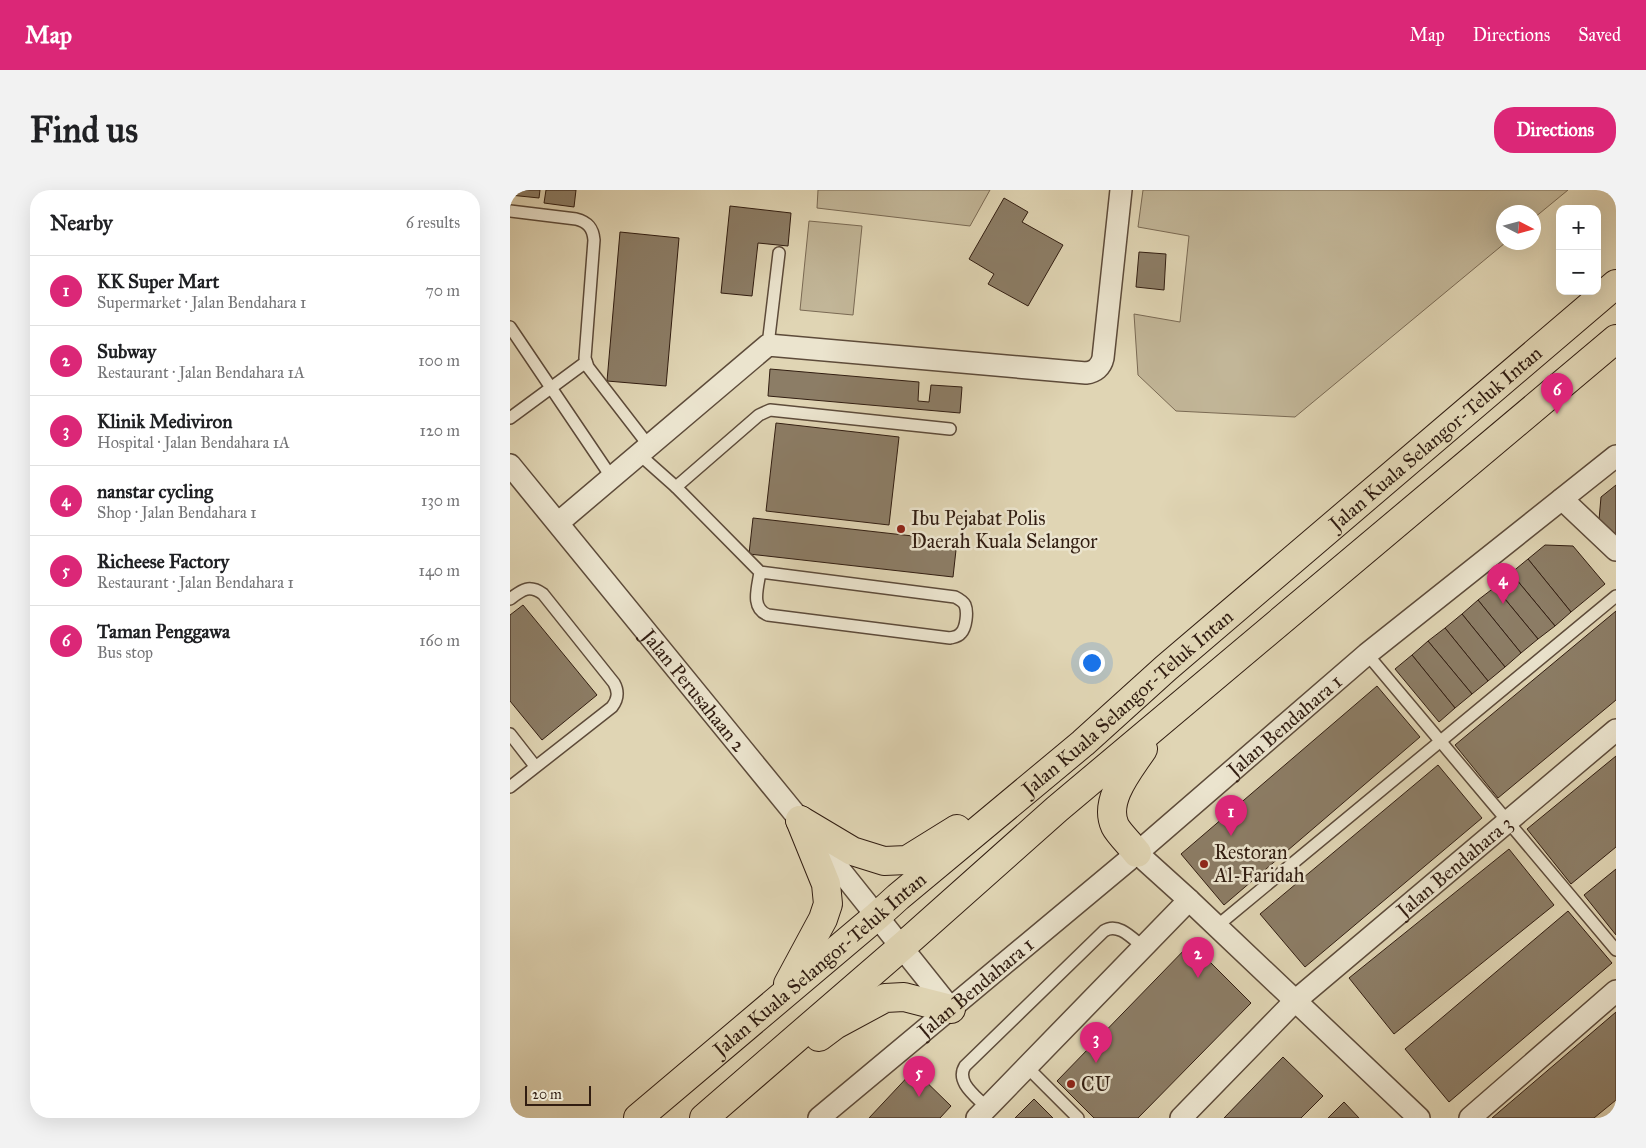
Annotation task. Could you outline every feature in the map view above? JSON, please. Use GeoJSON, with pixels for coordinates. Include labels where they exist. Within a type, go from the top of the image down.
{"type":"FeatureCollection","features":[{"type":"Feature","properties":{"kind":"highway","name":"Jalan Kuala Selangor-Teluk Intan"},"geometry":{"type":"LineString","coordinates":[[638,1118],[1083,742],[1166,668],[1616,284]]}},
{"type":"Feature","properties":{"kind":"highway","name":"Jalan Kuala Selangor-Teluk Intan"},"geometry":{"type":"LineString","coordinates":[[704,1118],[1057,809],[1616,339]]}},
{"type":"Feature","properties":{"kind":"highway"},"geometry":{"type":"LineString","coordinates":[[1137,852],[1114,825],[1112,808],[1117,788],[1161,723]]}},
{"type":"Feature","properties":{"kind":"highway"},"geometry":{"type":"LineString","coordinates":[[800,820],[852,851],[884,862],[907,860],[952,833],[1083,742]]}},
{"type":"Feature","properties":{"kind":"highway"},"geometry":{"type":"LineString","coordinates":[[782,997],[823,919],[828,904],[826,884],[800,820]]}},
{"type":"Feature","properties":{"kind":"highway"},"geometry":{"type":"LineString","coordinates":[[716,1118],[835,1024],[885,998],[904,997],[951,1008]]}},
{"type":"Feature","properties":{"kind":"street"},"geometry":{"type":"LineString","coordinates":[[558,523],[768,345],[1092,372],[1102,364],[1103,358],[1122,190]]}},
{"type":"Feature","properties":{"kind":"street","name":"Jalan Bendahara 1"},"geometry":{"type":"LineString","coordinates":[[819,1118],[1137,852],[1367,654],[1616,456]]}},
{"type":"Feature","properties":{"kind":"street","name":"Jalan Perusahaan 2"},"geometry":{"type":"LineString","coordinates":[[510,465],[951,1008]]}},
{"type":"Feature","properties":{"kind":"street"},"geometry":{"type":"LineString","coordinates":[[1562,499],[1616,550]]}},
{"type":"Feature","properties":{"kind":"street","name":"Jalan Bendahara 3"},"geometry":{"type":"LineString","coordinates":[[1180,1118],[1295,1002],[1616,730]]}},
{"type":"Feature","properties":{"kind":"street"},"geometry":{"type":"LineString","coordinates":[[1137,852],[1419,1118]]}},
{"type":"Feature","properties":{"kind":"street"},"geometry":{"type":"LineString","coordinates":[[982,1113],[1189,900]]}},
{"type":"Feature","properties":{"kind":"street"},"geometry":{"type":"LineString","coordinates":[[1470,1118],[1616,991]]}},
{"type":"Feature","properties":{"kind":"lane"},"geometry":{"type":"LineString","coordinates":[[510,211],[576,219],[584,221],[590,226],[594,240],[584,353],[586,362],[645,450],[676,487],[760,572],[955,598],[961,600],[965,606],[964,626],[962,633],[950,638],[768,615],[761,612],[757,607],[756,600],[760,572]]}},
{"type":"Feature","properties":{"kind":"lane"},"geometry":{"type":"LineString","coordinates":[[768,345],[779,253]]}},
{"type":"Feature","properties":{"kind":"lane"},"geometry":{"type":"LineString","coordinates":[[510,327],[612,478]]}},
{"type":"Feature","properties":{"kind":"lane"},"geometry":{"type":"LineString","coordinates":[[510,418],[586,362]]}},
{"type":"Feature","properties":{"kind":"lane"},"geometry":{"type":"LineString","coordinates":[[676,487],[759,415],[770,410],[950,429]]}},
{"type":"Feature","properties":{"kind":"lane"},"geometry":{"type":"LineString","coordinates":[[510,599],[525,589],[532,588],[543,594],[618,689],[616,702],[612,707],[510,787]]}},
{"type":"Feature","properties":{"kind":"lane"},"geometry":{"type":"LineString","coordinates":[[1216,926],[1616,596]]}},
{"type":"Feature","properties":{"kind":"lane"},"geometry":{"type":"LineString","coordinates":[[1367,654],[1616,950]]}},
{"type":"Feature","properties":{"kind":"lane"},"geometry":{"type":"LineString","coordinates":[[510,734],[535,766]]}},
{"type":"Feature","properties":{"kind":"lane"},"geometry":{"type":"LineString","coordinates":[[982,1113],[961,1078],[961,1071],[965,1066],[1104,931],[1109,928],[1121,930],[1143,947]]}},
{"type":"Feature","properties":{"kind":"lane"},"geometry":{"type":"LineString","coordinates":[[1026,1067],[1078,1118]]}},
{"type":"Feature","properties":{"kind":"shaded area"},"geometry":{"type":"Polygon","coordinates":[[[818,190],[990,190],[970,226],[817,208],[818,190]]]}},
{"type":"Feature","properties":{"kind":"shaded area"},"geometry":{"type":"Polygon","coordinates":[[[1143,190],[1568,190],[1541,212],[1541,205],[1496,205],[1497,250],[1295,417],[1176,411],[1138,375],[1134,314],[1180,322],[1189,236],[1138,227],[1143,190]]]}},
{"type":"Feature","properties":{"kind":"shaded area"},"geometry":{"type":"Polygon","coordinates":[[[809,221],[862,226],[853,315],[800,310],[809,221]]]}},
{"type":"Feature","properties":{"kind":"building"},"geometry":{"type":"Polygon","coordinates":[[[510,190],[540,190],[539,198],[510,195],[510,190]]]}},
{"type":"Feature","properties":{"kind":"building"},"geometry":{"type":"Polygon","coordinates":[[[546,190],[576,190],[574,207],[544,203],[546,190]]]}},
{"type":"Feature","properties":{"kind":"building"},"geometry":{"type":"Polygon","coordinates":[[[1004,198],[1028,212],[1022,222],[1063,245],[1028,306],[988,284],[994,274],[969,259],[1004,198]]]}},
{"type":"Feature","properties":{"kind":"building"},"geometry":{"type":"Polygon","coordinates":[[[730,206],[791,213],[788,246],[758,243],[752,296],[721,293],[730,206]]]}},
{"type":"Feature","properties":{"kind":"building"},"geometry":{"type":"Polygon","coordinates":[[[620,232],[679,238],[666,386],[607,381],[620,232]]]}},
{"type":"Feature","properties":{"kind":"building"},"geometry":{"type":"Polygon","coordinates":[[[1139,252],[1166,254],[1164,290],[1136,287],[1139,252]]]}},
{"type":"Feature","properties":{"kind":"building"},"geometry":{"type":"Polygon","coordinates":[[[770,369],[919,382],[918,401],[929,402],[931,385],[962,387],[960,413],[768,396],[770,369]]]}},
{"type":"Feature","properties":{"kind":"building"},"geometry":{"type":"Polygon","coordinates":[[[776,423],[899,437],[889,525],[766,511],[776,423]]]}},
{"type":"Feature","properties":{"kind":"building"},"geometry":{"type":"Polygon","coordinates":[[[1616,485],[1616,536],[1599,520],[1601,497],[1616,485]]]}},
{"type":"Feature","properties":{"kind":"building"},"geometry":{"type":"Polygon","coordinates":[[[753,518],[957,541],[953,577],[749,554],[753,518]]]}},
{"type":"Feature","properties":{"kind":"building"},"geometry":{"type":"Polygon","coordinates":[[[1545,545],[1573,546],[1605,584],[1571,612],[1528,559],[1545,545]]]}},
{"type":"Feature","properties":{"kind":"building"},"geometry":{"type":"Polygon","coordinates":[[[1528,559],[1571,612],[1555,626],[1511,573],[1528,559]]]}},
{"type":"Feature","properties":{"kind":"building"},"geometry":{"type":"Polygon","coordinates":[[[1511,573],[1555,626],[1538,639],[1495,587],[1511,573]]]}},
{"type":"Feature","properties":{"kind":"building"},"geometry":{"type":"Polygon","coordinates":[[[1495,587],[1538,639],[1521,653],[1478,600],[1495,587]]]}},
{"type":"Feature","properties":{"kind":"building"},"geometry":{"type":"Polygon","coordinates":[[[1478,600],[1521,653],[1505,667],[1462,614],[1478,600]]]}},
{"type":"Feature","properties":{"kind":"building"},"geometry":{"type":"Polygon","coordinates":[[[523,605],[597,695],[542,740],[510,701],[510,615],[523,605]]]}},
{"type":"Feature","properties":{"kind":"building"},"geometry":{"type":"Polygon","coordinates":[[[1616,611],[1616,700],[1498,798],[1455,745],[1616,611]]]}},
{"type":"Feature","properties":{"kind":"building"},"geometry":{"type":"Polygon","coordinates":[[[1462,614],[1505,667],[1488,681],[1445,628],[1462,614]]]}},
{"type":"Feature","properties":{"kind":"building"},"geometry":{"type":"Polygon","coordinates":[[[1445,628],[1488,681],[1472,694],[1428,641],[1445,628]]]}},
{"type":"Feature","properties":{"kind":"building"},"geometry":{"type":"Polygon","coordinates":[[[1428,641],[1472,694],[1455,708],[1412,655],[1428,641]]]}},
{"type":"Feature","properties":{"kind":"building"},"geometry":{"type":"Polygon","coordinates":[[[1412,655],[1455,708],[1439,722],[1395,669],[1412,655]]]}},
{"type":"Feature","properties":{"kind":"building"},"geometry":{"type":"Polygon","coordinates":[[[1377,686],[1420,737],[1224,905],[1181,854],[1377,686]]]}},
{"type":"Feature","properties":{"kind":"building"},"geometry":{"type":"Polygon","coordinates":[[[1616,756],[1616,847],[1571,884],[1527,829],[1616,756]]]}},
{"type":"Feature","properties":{"kind":"building"},"geometry":{"type":"Polygon","coordinates":[[[1438,765],[1482,818],[1305,967],[1260,914],[1438,765]]]}},
{"type":"Feature","properties":{"kind":"building"},"geometry":{"type":"Polygon","coordinates":[[[1509,849],[1554,905],[1394,1034],[1349,978],[1509,849]]]}},
{"type":"Feature","properties":{"kind":"building"},"geometry":{"type":"Polygon","coordinates":[[[1616,869],[1616,935],[1584,895],[1616,869]]]}},
{"type":"Feature","properties":{"kind":"building"},"geometry":{"type":"Polygon","coordinates":[[[1568,911],[1612,963],[1449,1102],[1405,1049],[1568,911]]]}},
{"type":"Feature","properties":{"kind":"building"},"geometry":{"type":"Polygon","coordinates":[[[1191,943],[1251,1003],[1138,1118],[1094,1118],[1057,1081],[1191,943]]]}},
{"type":"Feature","properties":{"kind":"building"},"geometry":{"type":"Polygon","coordinates":[[[1616,1012],[1616,1100],[1594,1118],[1492,1118],[1616,1012]]]}},
{"type":"Feature","properties":{"kind":"building"},"geometry":{"type":"Polygon","coordinates":[[[1283,1057],[1323,1096],[1301,1118],[1224,1118],[1283,1057]]]}},
{"type":"Feature","properties":{"kind":"building"},"geometry":{"type":"Polygon","coordinates":[[[914,1070],[951,1106],[940,1118],[869,1118],[914,1070]]]}},
{"type":"Feature","properties":{"kind":"building"},"geometry":{"type":"Polygon","coordinates":[[[1034,1099],[1053,1118],[1015,1118],[1034,1099]]]}},
{"type":"Feature","properties":{"kind":"building"},"geometry":{"type":"Polygon","coordinates":[[[1344,1102],[1359,1118],[1328,1118],[1344,1102]]]}},
{"type":"Feature","properties":{"kind":"place","name":"Taman Penggawa"},"geometry":{"type":"Point","coordinates":[1557,414]}},
{"type":"Feature","properties":{"kind":"place","name":"Ibu Pejabat Polis Daerah Kuala Selangor"},"geometry":{"type":"Point","coordinates":[901,529]}},
{"type":"Feature","properties":{"kind":"place","name":"nanstar cycling"},"geometry":{"type":"Point","coordinates":[1503,604]}},
{"type":"Feature","properties":{"kind":"place","name":"KK Super Mart"},"geometry":{"type":"Point","coordinates":[1231,836]}},
{"type":"Feature","properties":{"kind":"place","name":"Restoran Al-Faridah"},"geometry":{"type":"Point","coordinates":[1204,864]}},
{"type":"Feature","properties":{"kind":"place","name":"Subway"},"geometry":{"type":"Point","coordinates":[1198,978]}},
{"type":"Feature","properties":{"kind":"place","name":"Klinik Mediviron"},"geometry":{"type":"Point","coordinates":[1096,1063]}},
{"type":"Feature","properties":{"kind":"place","name":"CU"},"geometry":{"type":"Point","coordinates":[1071,1084]}},
{"type":"Feature","properties":{"kind":"place","name":"Richeese Factory"},"geometry":{"type":"Point","coordinates":[919,1097]}}]}
